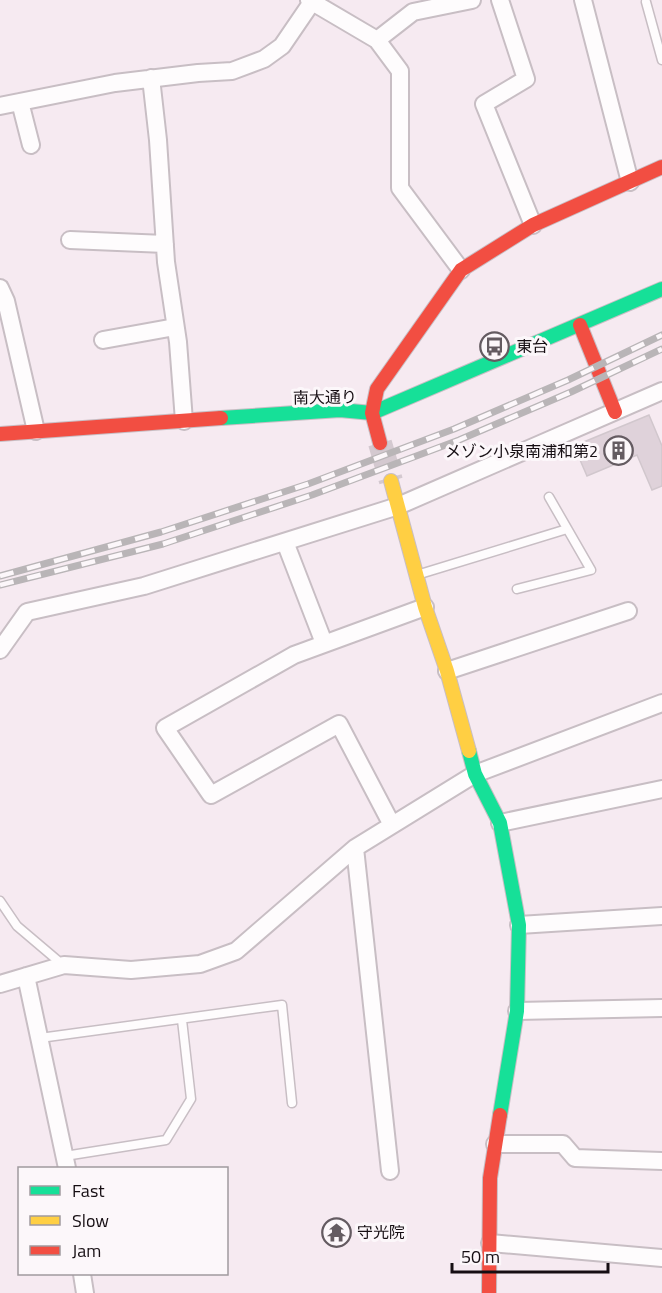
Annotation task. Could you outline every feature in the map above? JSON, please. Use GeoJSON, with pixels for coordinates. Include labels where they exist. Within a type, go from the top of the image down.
{"type":"FeatureCollection","features":[{"type":"Feature","properties":{"kind":"street"},"geometry":{"type":"LineString","coordinates":[[376,40],[411,9],[472,0]]}},
{"type":"Feature","properties":{"kind":"street"},"geometry":{"type":"LineString","coordinates":[[501,0],[526,79],[484,104],[532,225]]}},
{"type":"Feature","properties":{"kind":"street"},"geometry":{"type":"LineString","coordinates":[[583,0],[630,182]]}},
{"type":"Feature","properties":{"kind":"street"},"geometry":{"type":"LineString","coordinates":[[0,106],[115,83],[232,71],[264,59],[282,46],[310,1],[376,40],[400,71],[400,188],[461,270]]}},
{"type":"Feature","properties":{"kind":"street"},"geometry":{"type":"LineString","coordinates":[[151,78],[165,244],[184,421]]}},
{"type":"Feature","properties":{"kind":"street"},"geometry":{"type":"LineString","coordinates":[[20,102],[31,145]]}},
{"type":"Feature","properties":{"kind":"street"},"geometry":{"type":"LineString","coordinates":[[380,443],[372,413],[377,389],[461,270],[532,225],[662,167]]}},
{"type":"Feature","properties":{"kind":"street"},"geometry":{"type":"LineString","coordinates":[[70,240],[165,244]]}},
{"type":"Feature","properties":{"kind":"street"},"geometry":{"type":"LineString","coordinates":[[0,288],[6,302],[36,431]]}},
{"type":"Feature","properties":{"kind":"street","name":"南大通り"},"geometry":{"type":"LineString","coordinates":[[0,434],[340,410],[372,413],[662,289]]}},
{"type":"Feature","properties":{"kind":"street"},"geometry":{"type":"LineString","coordinates":[[580,325],[615,412]]}},
{"type":"Feature","properties":{"kind":"street"},"geometry":{"type":"LineString","coordinates":[[103,340],[175,327]]}},
{"type":"Feature","properties":{"kind":"street"},"geometry":{"type":"LineString","coordinates":[[0,650],[27,612],[144,586],[398,506],[662,392]]}},
{"type":"Feature","properties":{"kind":"street"},"geometry":{"type":"LineString","coordinates":[[391,481],[424,607],[447,671],[475,774],[500,824],[519,925],[517,1011],[490,1178],[489,1293]]}},
{"type":"Feature","properties":{"kind":"street"},"geometry":{"type":"LineString","coordinates":[[285,542],[324,643]]}},
{"type":"Feature","properties":{"kind":"street"},"geometry":{"type":"LineString","coordinates":[[392,825],[339,724],[211,795],[165,728],[294,654],[424,607]]}},
{"type":"Feature","properties":{"kind":"street"},"geometry":{"type":"LineString","coordinates":[[447,671],[628,611]]}},
{"type":"Feature","properties":{"kind":"street"},"geometry":{"type":"LineString","coordinates":[[0,984],[64,965],[131,970],[200,964],[236,951],[355,849],[475,774],[662,703]]}},
{"type":"Feature","properties":{"kind":"street"},"geometry":{"type":"LineString","coordinates":[[500,824],[662,789]]}},
{"type":"Feature","properties":{"kind":"street"},"geometry":{"type":"LineString","coordinates":[[355,849],[390,1171]]}},
{"type":"Feature","properties":{"kind":"street"},"geometry":{"type":"LineString","coordinates":[[519,925],[662,916]]}},
{"type":"Feature","properties":{"kind":"street"},"geometry":{"type":"LineString","coordinates":[[26,976],[66,1162]]}},
{"type":"Feature","properties":{"kind":"street"},"geometry":{"type":"LineString","coordinates":[[517,1011],[662,1008]]}},
{"type":"Feature","properties":{"kind":"street"},"geometry":{"type":"LineString","coordinates":[[495,1144],[562,1144],[575,1158],[662,1161]]}},
{"type":"Feature","properties":{"kind":"street"},"geometry":{"type":"LineString","coordinates":[[489,1243],[662,1258]]}},
{"type":"Feature","properties":{"kind":"street"},"geometry":{"type":"LineString","coordinates":[[82,1275],[85,1293]]}},
{"type":"Feature","properties":{"kind":"lane"},"geometry":{"type":"LineString","coordinates":[[646,2],[662,60]]}},
{"type":"Feature","properties":{"kind":"lane"},"geometry":{"type":"LineString","coordinates":[[517,590],[591,570],[549,497]]}},
{"type":"Feature","properties":{"kind":"lane"},"geometry":{"type":"LineString","coordinates":[[416,575],[567,529]]}},
{"type":"Feature","properties":{"kind":"lane"},"geometry":{"type":"LineString","coordinates":[[0,900],[17,926],[64,965]]}},
{"type":"Feature","properties":{"kind":"lane"},"geometry":{"type":"LineString","coordinates":[[40,1038],[282,1005],[292,1103]]}},
{"type":"Feature","properties":{"kind":"lane"},"geometry":{"type":"LineString","coordinates":[[66,1162],[166,1140],[191,1099],[182,1020]]}},
{"type":"Feature","properties":{"kind":"building","name":"メゾン小泉南浦和第2"},"geometry":{"type":"Polygon","coordinates":[[[649,415],[662,446],[662,486],[652,490],[637,455],[587,476],[574,446],[649,415]]]}},
{"type":"Feature","properties":{"kind":"tunnel"},"geometry":{"type":"LineString","coordinates":[[380,443],[391,481]]}},
{"type":"Feature","properties":{"kind":"railway"},"geometry":{"type":"LineString","coordinates":[[0,576],[161,532],[308,484],[454,429],[568,380],[662,335]]}},
{"type":"Feature","properties":{"kind":"railway"},"geometry":{"type":"LineString","coordinates":[[0,585],[163,544],[312,495],[459,440],[571,392],[662,349]]}},
{"type":"Feature","properties":{"kind":"traffic: fast"},"geometry":{"type":"LineString","coordinates":[[221,418],[340,410],[372,413],[662,289]]}},
{"type":"Feature","properties":{"kind":"traffic: fast"},"geometry":{"type":"LineString","coordinates":[[469,751],[475,774],[500,823],[519,925],[517,1011],[500,1115]]}},
{"type":"Feature","properties":{"kind":"traffic: slow"},"geometry":{"type":"LineString","coordinates":[[391,481],[425,607],[447,671],[469,751]]}},
{"type":"Feature","properties":{"kind":"traffic: jam"},"geometry":{"type":"LineString","coordinates":[[380,443],[372,413],[377,389],[461,270],[533,225],[662,167]]}},
{"type":"Feature","properties":{"kind":"traffic: jam"},"geometry":{"type":"LineString","coordinates":[[580,325],[615,412]]}},
{"type":"Feature","properties":{"kind":"traffic: jam"},"geometry":{"type":"LineString","coordinates":[[0,434],[221,418]]}},
{"type":"Feature","properties":{"kind":"traffic: jam"},"geometry":{"type":"LineString","coordinates":[[489,1293],[490,1178],[500,1115]]}},
{"type":"Feature","properties":{"kind":"place","name":"東台"},"geometry":{"type":"Point","coordinates":[495,346]}},
{"type":"Feature","properties":{"kind":"place","name":"メゾン小泉南浦和第2"},"geometry":{"type":"Point","coordinates":[619,451]}},
{"type":"Feature","properties":{"kind":"place","name":"守光院"},"geometry":{"type":"Point","coordinates":[336,1232]}}]}
